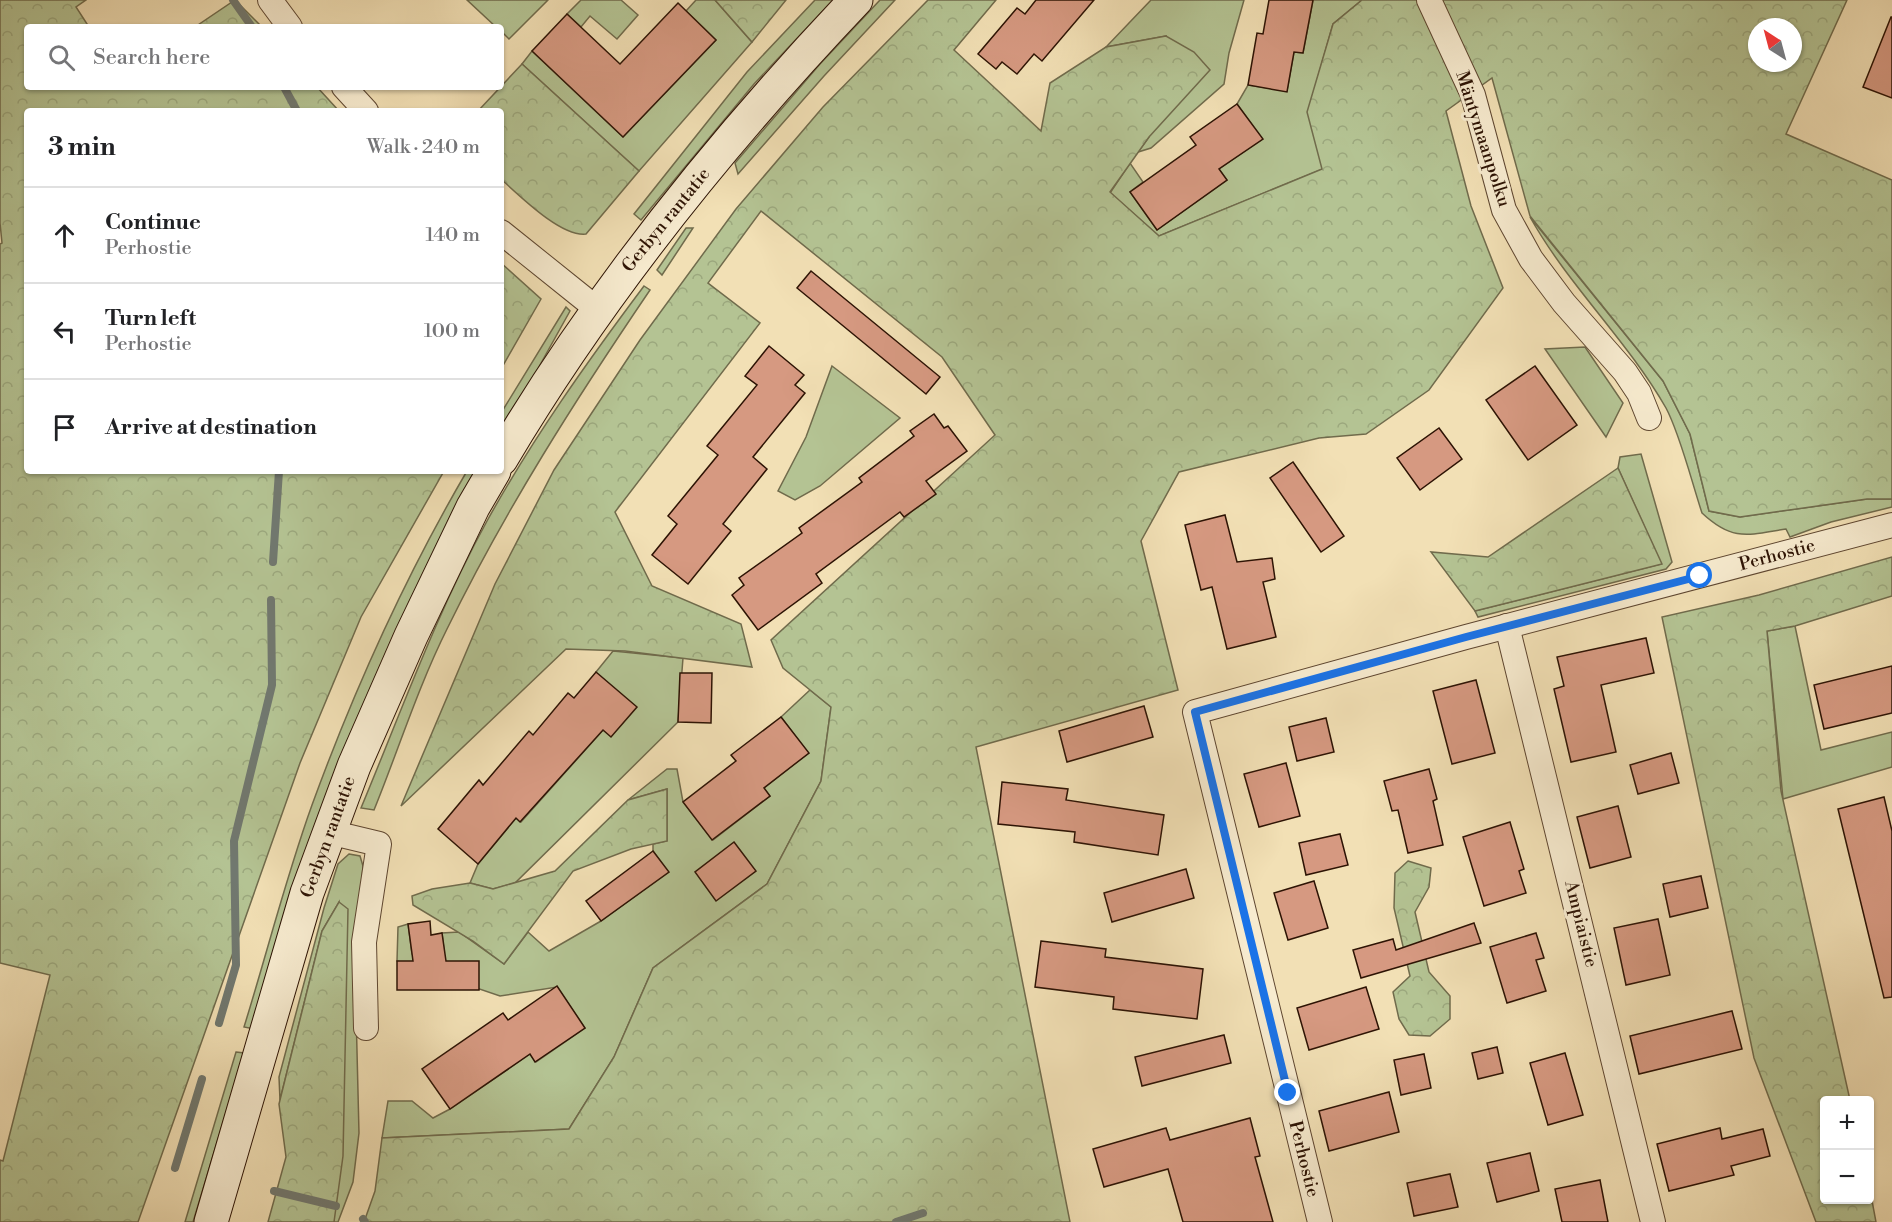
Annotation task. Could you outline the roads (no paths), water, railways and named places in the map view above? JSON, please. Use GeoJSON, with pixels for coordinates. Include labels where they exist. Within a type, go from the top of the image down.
{"type":"FeatureCollection","features":[{"type":"Feature","properties":{"kind":"main road","name":"Gerbyn rantatie"},"geometry":{"type":"LineString","coordinates":[[504,454],[544,387],[597,309],[661,225],[787,73],[856,0]]}},
{"type":"Feature","properties":{"kind":"main road","name":"Gerbyn rantatie"},"geometry":{"type":"LineString","coordinates":[[211,1222],[307,893],[329,832],[354,766],[411,636],[473,507],[492,474]]}},
{"type":"Feature","properties":{"kind":"street"},"geometry":{"type":"LineString","coordinates":[[270,0],[288,24]]}},
{"type":"Feature","properties":{"kind":"street","name":"Mäntymaanpolku"},"geometry":{"type":"LineString","coordinates":[[1429,0],[1473,95],[1504,210],[1537,268],[1564,303],[1625,372],[1639,393],[1649,418]]}},
{"type":"Feature","properties":{"kind":"street"},"geometry":{"type":"LineString","coordinates":[[347,90],[363,108]]}},
{"type":"Feature","properties":{"kind":"street"},"geometry":{"type":"LineString","coordinates":[[504,234],[597,309]]}},
{"type":"Feature","properties":{"kind":"street","name":"Perhostie"},"geometry":{"type":"LineString","coordinates":[[1320,1222],[1195,712],[1508,626],[1892,525]]}},
{"type":"Feature","properties":{"kind":"street","name":"Ampiaistie"},"geometry":{"type":"LineString","coordinates":[[1508,626],[1653,1222]]}},
{"type":"Feature","properties":{"kind":"street"},"geometry":{"type":"LineString","coordinates":[[329,832],[379,844],[364,942],[366,1028]]}},
{"type":"Feature","properties":{"kind":"waterway"},"geometry":{"type":"LineString","coordinates":[[233,0],[250,24]]}},
{"type":"Feature","properties":{"kind":"waterway"},"geometry":{"type":"LineString","coordinates":[[286,90],[295,108]]}},
{"type":"Feature","properties":{"kind":"waterway"},"geometry":{"type":"LineString","coordinates":[[273,562],[279,474]]}},
{"type":"Feature","properties":{"kind":"waterway"},"geometry":{"type":"LineString","coordinates":[[219,1023],[236,965],[234,841],[272,685],[271,600]]}},
{"type":"Feature","properties":{"kind":"waterway"},"geometry":{"type":"LineString","coordinates":[[175,1168],[202,1079]]}},
{"type":"Feature","properties":{"kind":"waterway"},"geometry":{"type":"LineString","coordinates":[[274,1191],[336,1206]]}},
{"type":"Feature","properties":{"kind":"waterway"},"geometry":{"type":"LineString","coordinates":[[896,1222],[923,1213]]}}]}
